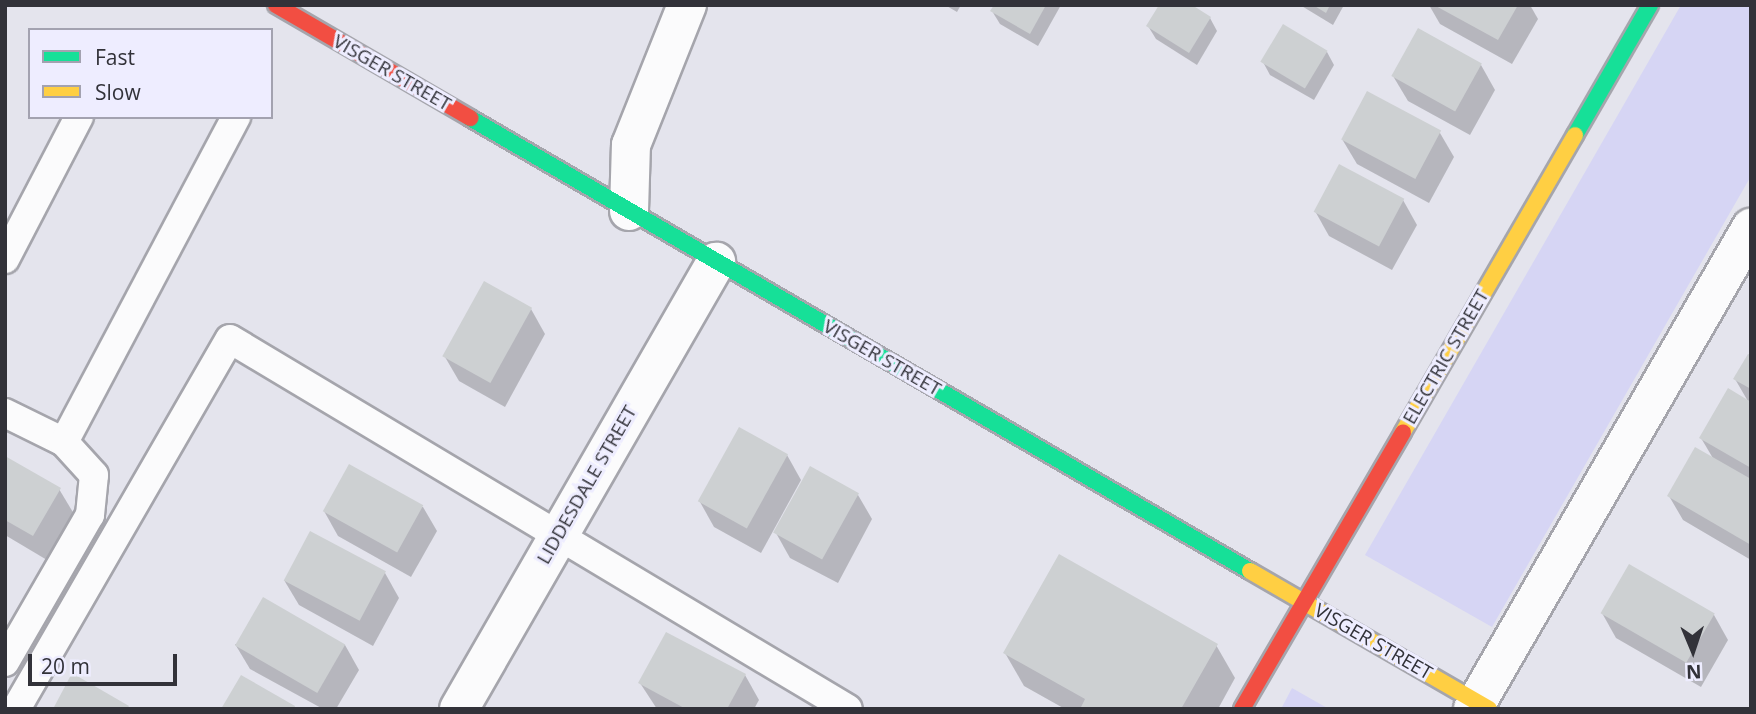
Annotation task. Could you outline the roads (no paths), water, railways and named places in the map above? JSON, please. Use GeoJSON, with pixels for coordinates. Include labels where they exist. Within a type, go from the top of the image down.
{"type":"FeatureCollection","features":[{"type":"Feature","properties":{"kind":"street","name":"VISGER STREET"},"geometry":{"type":"LineString","coordinates":[[276,5],[1480,707]]}},
{"type":"Feature","properties":{"kind":"street"},"geometry":{"type":"LineString","coordinates":[[629,211],[631,145],[687,5]]}},
{"type":"Feature","properties":{"kind":"street","name":"ELECTRIC STREET"},"geometry":{"type":"LineString","coordinates":[[1242,709],[1650,5]]}},
{"type":"Feature","properties":{"kind":"street"},"geometry":{"type":"LineString","coordinates":[[1480,707],[1751,228]]}},
{"type":"Feature","properties":{"kind":"street","name":"LIDDESDALE STREET"},"geometry":{"type":"LineString","coordinates":[[459,709],[716,262]]}},
{"type":"Feature","properties":{"kind":"lane"},"geometry":{"type":"LineString","coordinates":[[5,259],[78,119]]}},
{"type":"Feature","properties":{"kind":"lane"},"geometry":{"type":"LineString","coordinates":[[64,442],[235,119]]}},
{"type":"Feature","properties":{"kind":"lane"},"geometry":{"type":"LineString","coordinates":[[16,709],[230,339],[848,709]]}},
{"type":"Feature","properties":{"kind":"lane"},"geometry":{"type":"LineString","coordinates":[[5,413],[64,442],[94,475],[90,515],[5,662]]}}]}
